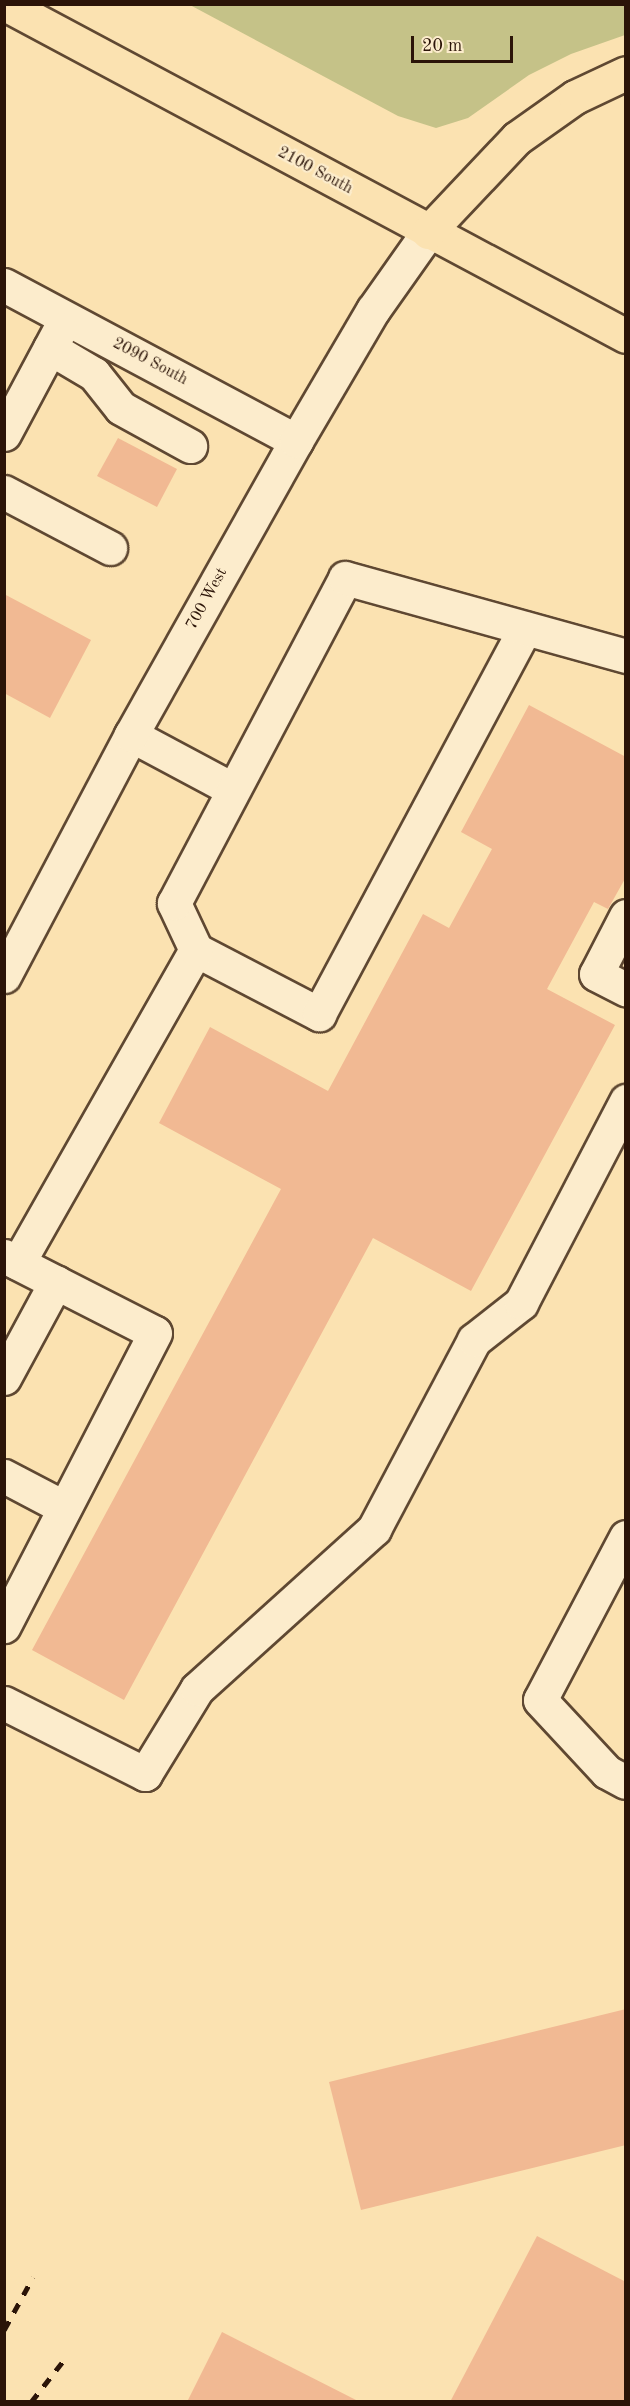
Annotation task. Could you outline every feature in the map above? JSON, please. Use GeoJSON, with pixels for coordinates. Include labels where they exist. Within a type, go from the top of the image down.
{"type":"FeatureCollection","features":[{"type":"Feature","properties":{"kind":"main road","name":"2100 South"},"geometry":{"type":"LineString","coordinates":[[6,4],[626,336]]}},
{"type":"Feature","properties":{"kind":"main road"},"geometry":{"type":"LineString","coordinates":[[428,232],[516,138],[575,97],[626,73]]}},
{"type":"Feature","properties":{"kind":"street","name":"700 West"},"geometry":{"type":"LineString","coordinates":[[4,976],[14,938],[296,441],[373,310],[428,232]]}},
{"type":"Feature","properties":{"kind":"street","name":"2090 South"},"geometry":{"type":"LineString","coordinates":[[4,285],[296,441]]}},
{"type":"Feature","properties":{"kind":"street"},"geometry":{"type":"LineString","coordinates":[[4,434],[67,317]]}},
{"type":"Feature","properties":{"kind":"street"},"geometry":{"type":"LineString","coordinates":[[50,348],[94,374],[121,408],[190,446]]}},
{"type":"Feature","properties":{"kind":"street"},"geometry":{"type":"LineString","coordinates":[[4,492],[110,548]]}},
{"type":"Feature","properties":{"kind":"street"},"geometry":{"type":"LineString","coordinates":[[525,629],[320,1014],[196,950],[174,903],[345,578],[626,656]]}},
{"type":"Feature","properties":{"kind":"street"},"geometry":{"type":"LineString","coordinates":[[131,735],[232,789]]}},
{"type":"Feature","properties":{"kind":"street"},"geometry":{"type":"LineString","coordinates":[[626,916],[596,974],[626,989]]}},
{"type":"Feature","properties":{"kind":"street"},"geometry":{"type":"LineString","coordinates":[[4,1626],[63,1507],[155,1333],[11,1259],[196,950]]}},
{"type":"Feature","properties":{"kind":"street"},"geometry":{"type":"LineString","coordinates":[[4,1703],[145,1774],[197,1689],[374,1529],[474,1340],[521,1303],[626,1101]]}},
{"type":"Feature","properties":{"kind":"street"},"geometry":{"type":"LineString","coordinates":[[6,1370],[56,1282]]}},
{"type":"Feature","properties":{"kind":"street"},"geometry":{"type":"LineString","coordinates":[[4,1476],[63,1507]]}},
{"type":"Feature","properties":{"kind":"street"},"geometry":{"type":"LineString","coordinates":[[626,1537],[540,1700],[607,1772],[626,1782]]}},
{"type":"Feature","properties":{"kind":"shaded area"},"geometry":{"type":"Polygon","coordinates":[[[190,5],[625,5],[625,35],[571,54],[529,75],[468,118],[436,128],[398,116],[190,5]]]}},
{"type":"Feature","properties":{"kind":"building"},"geometry":{"type":"Polygon","coordinates":[[[118,438],[177,469],[157,507],[97,476],[118,438]]]}},
{"type":"Feature","properties":{"kind":"building"},"geometry":{"type":"Polygon","coordinates":[[[4,594],[91,640],[50,718],[4,693],[4,594]]]}},
{"type":"Feature","properties":{"kind":"building"},"geometry":{"type":"Polygon","coordinates":[[[529,705],[626,757],[626,877],[608,909],[594,902],[547,989],[615,1025],[471,1291],[373,1238],[124,1700],[32,1650],[281,1189],[159,1123],[210,1027],[328,1091],[423,914],[449,928],[492,849],[461,832],[529,705]]]}},
{"type":"Feature","properties":{"kind":"building"},"geometry":{"type":"Polygon","coordinates":[[[626,2009],[626,2145],[361,2210],[329,2082],[626,2009]]]}},
{"type":"Feature","properties":{"kind":"building"},"geometry":{"type":"Polygon","coordinates":[[[537,2236],[626,2282],[626,2402],[450,2402],[537,2236]]]}},
{"type":"Feature","properties":{"kind":"building"},"geometry":{"type":"Polygon","coordinates":[[[222,2332],[360,2402],[187,2402],[222,2332]]]}},
{"type":"Feature","properties":{"kind":"railway"},"geometry":{"type":"LineString","coordinates":[[4,2330],[33,2277]]}},
{"type":"Feature","properties":{"kind":"railway"},"geometry":{"type":"LineString","coordinates":[[31,2402],[63,2361]]}}]}
